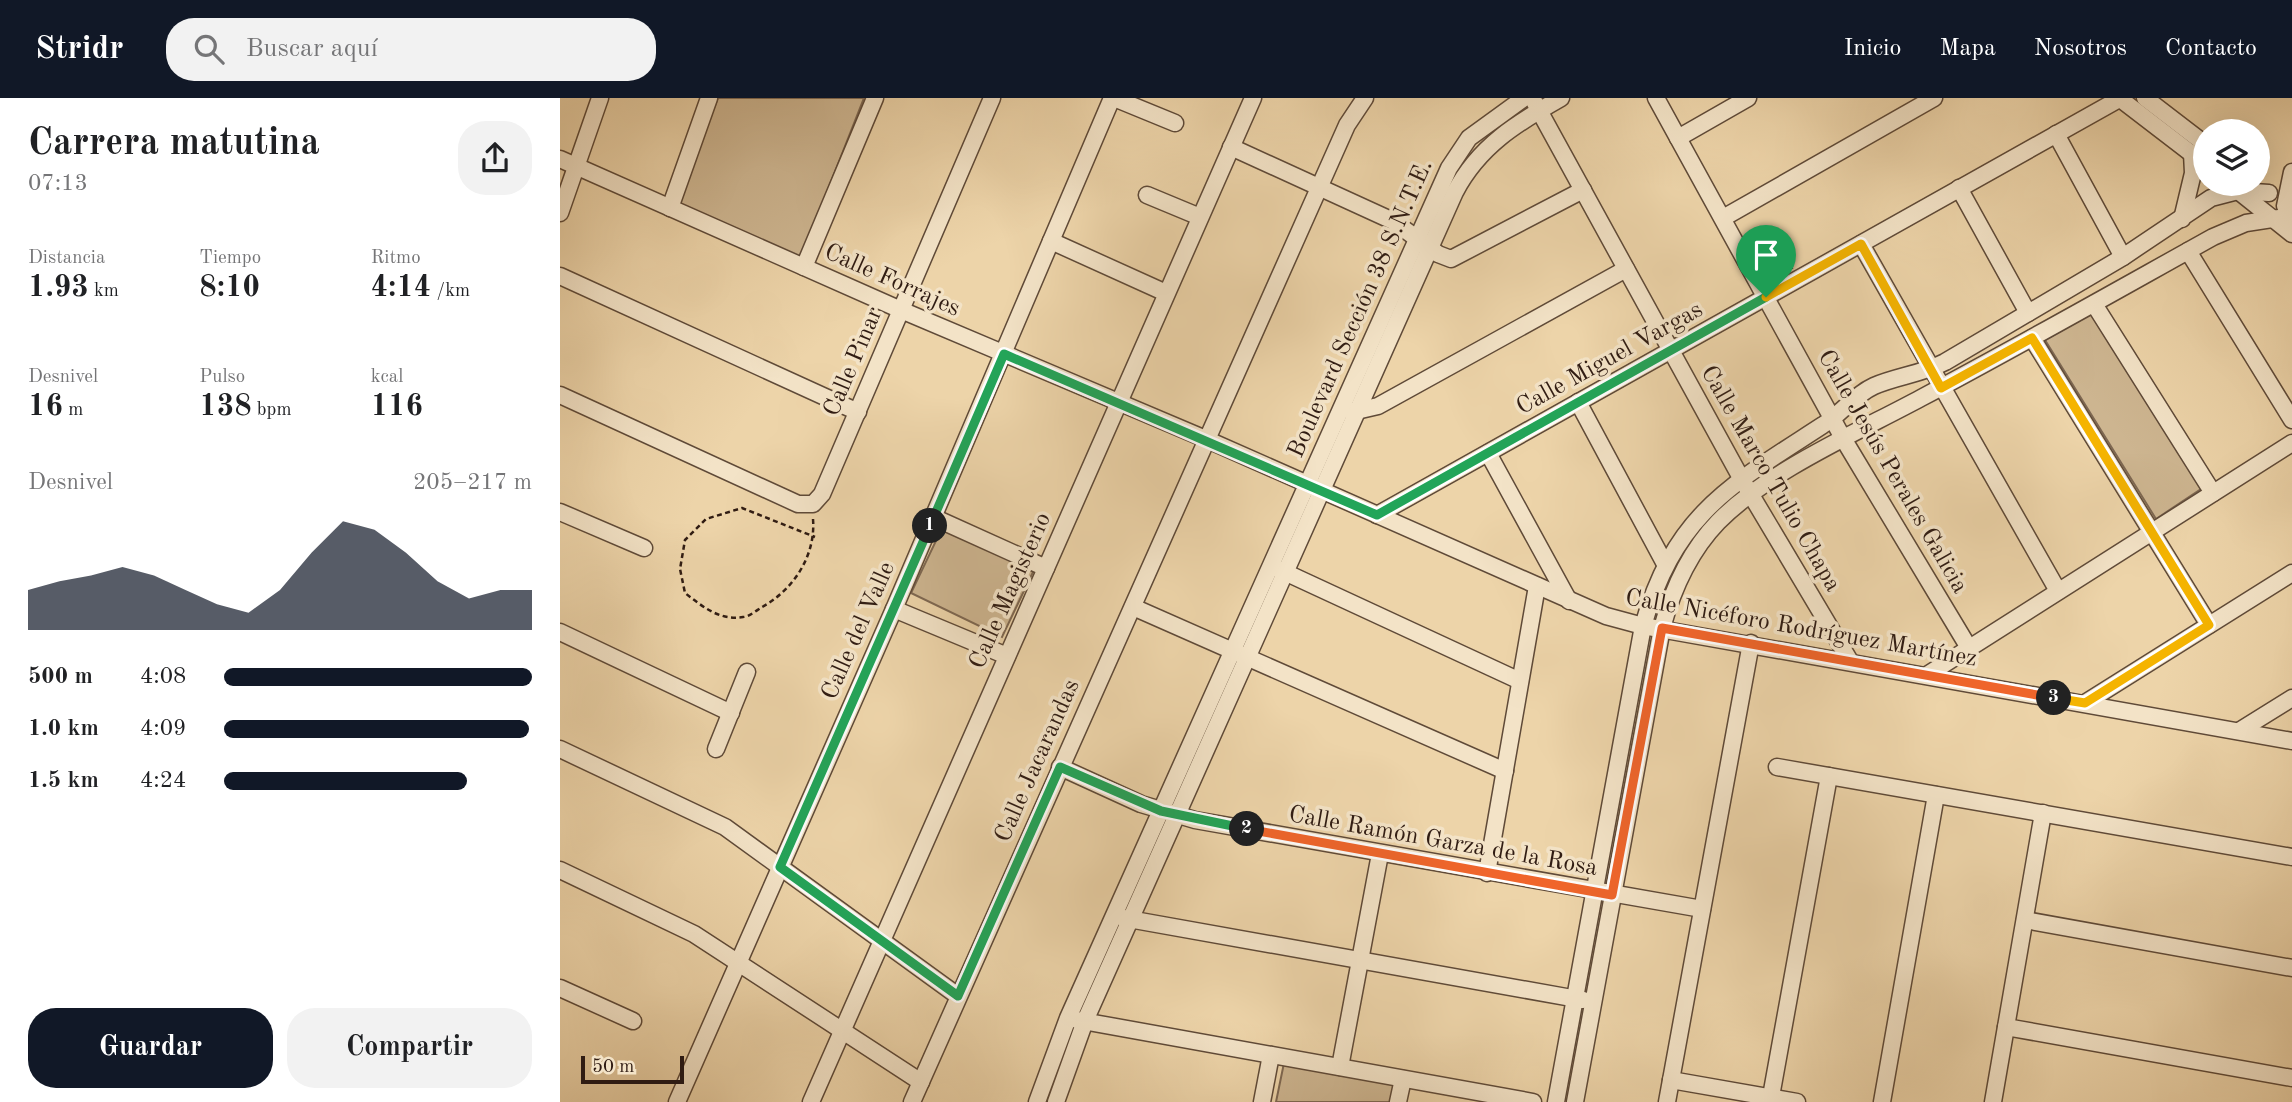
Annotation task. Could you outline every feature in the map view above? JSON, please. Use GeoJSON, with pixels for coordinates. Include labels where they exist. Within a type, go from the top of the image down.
{"type":"FeatureCollection","features":[{"type":"Feature","properties":{"kind":"street"},"geometry":{"type":"LineString","coordinates":[[560,213],[600,98]]}},
{"type":"Feature","properties":{"kind":"street"},"geometry":{"type":"LineString","coordinates":[[670,208],[709,98]]}},
{"type":"Feature","properties":{"kind":"street"},"geometry":{"type":"LineString","coordinates":[[804,267],[875,98]]}},
{"type":"Feature","properties":{"kind":"street","name":"Calle Pinar"},"geometry":{"type":"LineString","coordinates":[[808,506],[822,494],[992,98]]}},
{"type":"Feature","properties":{"kind":"street"},"geometry":{"type":"LineString","coordinates":[[1113,98],[1175,123]]}},
{"type":"Feature","properties":{"kind":"street","name":"Calle del Valle"},"geometry":{"type":"LineString","coordinates":[[677,1102],[894,609],[1113,98]]}},
{"type":"Feature","properties":{"kind":"street","name":"Calle Magisterio"},"geometry":{"type":"LineString","coordinates":[[811,1102],[1253,98]]}},
{"type":"Feature","properties":{"kind":"street","name":"Calle Jacarandas"},"geometry":{"type":"LineString","coordinates":[[912,1102],[1347,125],[1365,98]]}},
{"type":"Feature","properties":{"kind":"street","name":"Boulevard Sección 38 S.N.T.E."},"geometry":{"type":"LineString","coordinates":[[1037,1102],[1068,1018],[1113,917],[1248,658],[1359,411],[1449,168],[1469,138],[1524,98]]}},
{"type":"Feature","properties":{"kind":"street","name":"Boulevard Sección 38 S.N.T.E."},"geometry":{"type":"LineString","coordinates":[[1056,1102],[1085,1021],[1131,920],[1231,651],[1339,412],[1423,241],[1469,165],[1536,104],[1561,98]]}},
{"type":"Feature","properties":{"kind":"street","name":"Calle Jesús Perales Galicia"},"geometry":{"type":"LineString","coordinates":[[1656,98],[1832,420],[1969,648]]}},
{"type":"Feature","properties":{"kind":"street"},"geometry":{"type":"LineString","coordinates":[[1678,138],[1748,98]]}},
{"type":"Feature","properties":{"kind":"street"},"geometry":{"type":"LineString","coordinates":[[1723,218],[1934,98]]}},
{"type":"Feature","properties":{"kind":"street"},"geometry":{"type":"LineString","coordinates":[[2120,98],[2193,146]]}},
{"type":"Feature","properties":{"kind":"street","name":"Calle Miguel Vargas"},"geometry":{"type":"LineString","coordinates":[[1377,515],[2120,98]]}},
{"type":"Feature","properties":{"kind":"street"},"geometry":{"type":"LineString","coordinates":[[2145,98],[2193,144]]}},
{"type":"Feature","properties":{"kind":"street","name":"Calle Marco Tulio Chapa"},"geometry":{"type":"LineString","coordinates":[[1536,104],[1750,494],[1850,661]]}},
{"type":"Feature","properties":{"kind":"street"},"geometry":{"type":"LineString","coordinates":[[2056,134],[2123,257]]}},
{"type":"Feature","properties":{"kind":"street"},"geometry":{"type":"LineString","coordinates":[[1231,147],[1393,221],[1444,258],[1457,258],[1583,190]]}},
{"type":"Feature","properties":{"kind":"street","name":"Calle Forrajes"},"geometry":{"type":"LineString","coordinates":[[560,159],[901,310],[1208,440]]}},
{"type":"Feature","properties":{"kind":"street"},"geometry":{"type":"LineString","coordinates":[[2285,213],[2292,172]]}},
{"type":"Feature","properties":{"kind":"street"},"geometry":{"type":"LineString","coordinates":[[2182,219],[2193,173]]}},
{"type":"Feature","properties":{"kind":"street"},"geometry":{"type":"LineString","coordinates":[[1959,188],[2028,313]]}},
{"type":"Feature","properties":{"kind":"street"},"geometry":{"type":"LineString","coordinates":[[1147,195],[1200,217]]}},
{"type":"Feature","properties":{"kind":"street"},"geometry":{"type":"LineString","coordinates":[[1556,1102],[1643,625],[1665,564],[1701,513],[1741,478],[1832,420],[1860,395],[1875,386],[1931,370],[2123,257],[2215,196]]}},
{"type":"Feature","properties":{"kind":"street"},"geometry":{"type":"LineString","coordinates":[[2252,196],[2285,213]]}},
{"type":"Feature","properties":{"kind":"street"},"geometry":{"type":"LineString","coordinates":[[2270,196],[2285,213],[2292,234]]}},
{"type":"Feature","properties":{"kind":"street"},"geometry":{"type":"LineString","coordinates":[[1575,1102],[1662,628],[1668,605],[1687,564],[1716,523],[1750,494],[2188,251],[2232,229],[2285,213]]}},
{"type":"Feature","properties":{"kind":"street"},"geometry":{"type":"LineString","coordinates":[[1051,241],[1166,293]]}},
{"type":"Feature","properties":{"kind":"street"},"geometry":{"type":"LineString","coordinates":[[1861,244],[2058,591]]}},
{"type":"Feature","properties":{"kind":"street"},"geometry":{"type":"LineString","coordinates":[[2188,251],[2292,420]]}},
{"type":"Feature","properties":{"kind":"street"},"geometry":{"type":"LineString","coordinates":[[1339,412],[1378,406],[1626,269]]}},
{"type":"Feature","properties":{"kind":"street"},"geometry":{"type":"LineString","coordinates":[[560,276],[858,412]]}},
{"type":"Feature","properties":{"kind":"street"},"geometry":{"type":"LineString","coordinates":[[2094,304],[2213,493]]}},
{"type":"Feature","properties":{"kind":"street"},"geometry":{"type":"LineString","coordinates":[[2032,338],[2209,625]]}},
{"type":"Feature","properties":{"kind":"street"},"geometry":{"type":"LineString","coordinates":[[560,395],[798,504],[808,506]]}},
{"type":"Feature","properties":{"kind":"street"},"geometry":{"type":"LineString","coordinates":[[1578,402],[1665,564]]}},
{"type":"Feature","properties":{"kind":"street","name":"Calle Nicéforo Rodríguez Martínez"},"geometry":{"type":"LineString","coordinates":[[1208,440],[1569,601],[1643,625],[2292,741]]}},
{"type":"Feature","properties":{"kind":"street"},"geometry":{"type":"LineString","coordinates":[[1927,675],[2292,443]]}},
{"type":"Feature","properties":{"kind":"street"},"geometry":{"type":"LineString","coordinates":[[1488,453],[1569,601]]}},
{"type":"Feature","properties":{"kind":"street"},"geometry":{"type":"LineString","coordinates":[[560,512],[644,548]]}},
{"type":"Feature","properties":{"kind":"street"},"geometry":{"type":"LineString","coordinates":[[933,517],[1046,568]]}},
{"type":"Feature","properties":{"kind":"street"},"geometry":{"type":"LineString","coordinates":[[1270,566],[1520,681]]}},
{"type":"Feature","properties":{"kind":"street"},"geometry":{"type":"LineString","coordinates":[[2085,703],[2292,573]]}},
{"type":"Feature","properties":{"kind":"street"},"geometry":{"type":"LineString","coordinates":[[1487,873],[1536,586]]}},
{"type":"Feature","properties":{"kind":"street"},"geometry":{"type":"LineString","coordinates":[[1133,607],[1505,771]]}},
{"type":"Feature","properties":{"kind":"street"},"geometry":{"type":"LineString","coordinates":[[894,609],[1007,656]]}},
{"type":"Feature","properties":{"kind":"street"},"geometry":{"type":"LineString","coordinates":[[560,632],[731,713]]}},
{"type":"Feature","properties":{"kind":"street"},"geometry":{"type":"LineString","coordinates":[[1667,1102],[1751,643]]}},
{"type":"Feature","properties":{"kind":"street"},"geometry":{"type":"LineString","coordinates":[[716,749],[747,672]]}},
{"type":"Feature","properties":{"kind":"street"},"geometry":{"type":"LineString","coordinates":[[2239,731],[2292,698]]}},
{"type":"Feature","properties":{"kind":"street"},"geometry":{"type":"LineString","coordinates":[[560,750],[711,820],[958,996]]}},
{"type":"Feature","properties":{"kind":"street","name":"Calle Ramón Garza de la Rosa"},"geometry":{"type":"LineString","coordinates":[[1060,767],[1169,813],[1380,854],[1702,909]]}},
{"type":"Feature","properties":{"kind":"street"},"geometry":{"type":"LineString","coordinates":[[1777,767],[2292,857]]}},
{"type":"Feature","properties":{"kind":"street"},"geometry":{"type":"LineString","coordinates":[[1771,1100],[1829,776]]}},
{"type":"Feature","properties":{"kind":"street"},"geometry":{"type":"LineString","coordinates":[[1882,1102],[1936,795]]}},
{"type":"Feature","properties":{"kind":"street"},"geometry":{"type":"LineString","coordinates":[[1993,1102],[2043,813]]}},
{"type":"Feature","properties":{"kind":"street"},"geometry":{"type":"LineString","coordinates":[[1340,1067],[1380,854]]}},
{"type":"Feature","properties":{"kind":"street"},"geometry":{"type":"LineString","coordinates":[[560,870],[676,924],[921,1082]]}},
{"type":"Feature","properties":{"kind":"street"},"geometry":{"type":"LineString","coordinates":[[1113,917],[1592,1001]]}},
{"type":"Feature","properties":{"kind":"street"},"geometry":{"type":"LineString","coordinates":[[2025,919],[2292,968]]}},
{"type":"Feature","properties":{"kind":"street"},"geometry":{"type":"LineString","coordinates":[[560,988],[633,1021]]}},
{"type":"Feature","properties":{"kind":"street"},"geometry":{"type":"LineString","coordinates":[[1068,1018],[1533,1102]]}},
{"type":"Feature","properties":{"kind":"street"},"geometry":{"type":"LineString","coordinates":[[2006,1027],[2292,1078]]}},
{"type":"Feature","properties":{"kind":"street"},"geometry":{"type":"LineString","coordinates":[[1262,1102],[1271,1055]]}},
{"type":"Feature","properties":{"kind":"street"},"geometry":{"type":"LineString","coordinates":[[1398,1102],[1403,1079]]}},
{"type":"Feature","properties":{"kind":"street"},"geometry":{"type":"LineString","coordinates":[[1671,1080],[1771,1100],[1797,1102]]}},
{"type":"Feature","properties":{"kind":"path"},"geometry":{"type":"LineString","coordinates":[[808,506],[815,537],[809,557],[781,596],[744,618],[711,613],[685,593],[680,569],[685,540],[706,519],[742,508],[815,537]]}},
{"type":"Feature","properties":{"kind":"shaded area"},"geometry":{"type":"Polygon","coordinates":[[[718,98],[864,98],[801,258],[676,203],[718,98]]]}},
{"type":"Feature","properties":{"kind":"shaded area"},"geometry":{"type":"Polygon","coordinates":[[[2093,313],[2204,487],[2156,519],[2045,340],[2093,313]]]}},
{"type":"Feature","properties":{"kind":"shaded area"},"geometry":{"type":"Polygon","coordinates":[[[943,526],[1034,570],[1002,637],[911,593],[943,526]]]}},
{"type":"Feature","properties":{"kind":"shaded area"},"geometry":{"type":"Polygon","coordinates":[[[1284,1063],[1396,1082],[1392,1102],[1276,1102],[1284,1063]]]}},
{"type":"Feature","properties":{"kind":"building"},"geometry":{"type":"Polygon","coordinates":[[[1777,238],[1792,268],[1768,280],[1752,251],[1777,238]]]}},
{"type":"Feature","properties":{"kind":"route"},"geometry":{"type":"LineString","coordinates":[[1861,244],[1941,388],[2032,338],[2209,625],[2085,703],[1662,628],[1612,895],[1177,816],[1141,804],[1060,767],[958,996],[780,867],[1004,354],[1377,515],[1766,297],[1861,244]]}}]}
